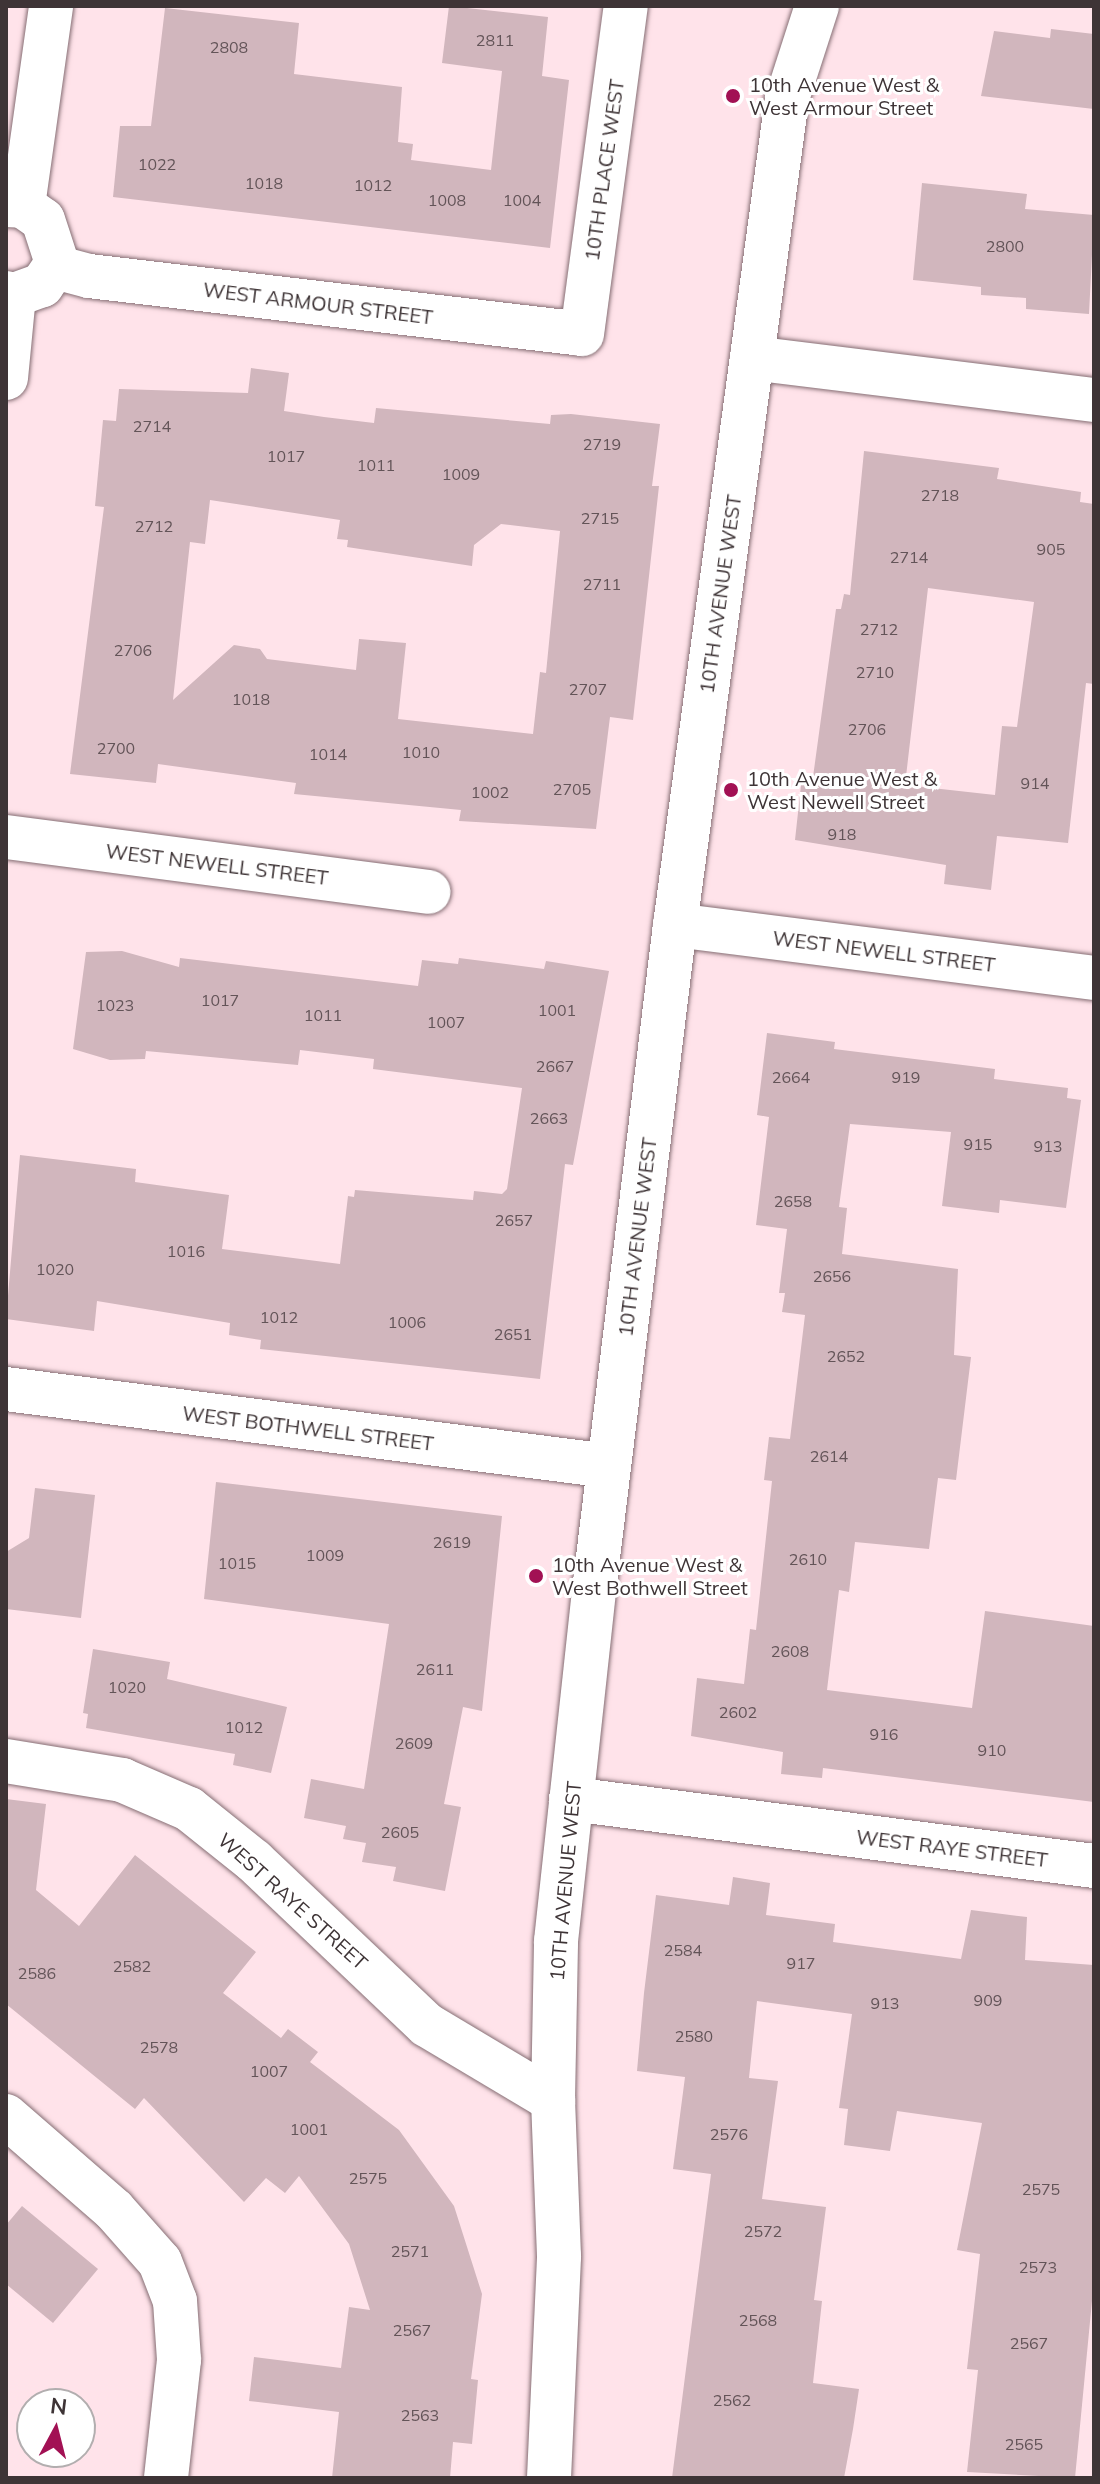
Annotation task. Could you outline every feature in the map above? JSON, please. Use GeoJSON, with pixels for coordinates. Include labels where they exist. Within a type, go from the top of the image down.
{"type":"FeatureCollection","features":[{"type":"Feature","properties":{"kind":"street"},"geometry":{"type":"LineString","coordinates":[[6,378],[10,294],[42,285],[55,267],[56,250],[47,227],[15,206],[51,6]]}},
{"type":"Feature","properties":{"kind":"street","name":"10TH PLACE WEST"},"geometry":{"type":"LineString","coordinates":[[582,334],[626,6]]}},
{"type":"Feature","properties":{"kind":"street","name":"10TH AVENUE WEST"},"geometry":{"type":"LineString","coordinates":[[549,2478],[559,2256],[553,2100],[556,1941],[571,1799],[675,925],[787,99],[817,6]]}},
{"type":"Feature","properties":{"kind":"street","name":"WEST ARMOUR STREET"},"geometry":{"type":"LineString","coordinates":[[55,267],[89,276],[582,334]]}},
{"type":"Feature","properties":{"kind":"street"},"geometry":{"type":"LineString","coordinates":[[752,358],[1094,400]]}},
{"type":"Feature","properties":{"kind":"street","name":"WEST NEWELL STREET"},"geometry":{"type":"LineString","coordinates":[[6,837],[428,892]]}},
{"type":"Feature","properties":{"kind":"street","name":"WEST NEWELL STREET"},"geometry":{"type":"LineString","coordinates":[[675,925],[1094,978]]}},
{"type":"Feature","properties":{"kind":"street","name":"WEST BOTHWELL STREET"},"geometry":{"type":"LineString","coordinates":[[6,1389],[609,1466]]}},
{"type":"Feature","properties":{"kind":"street","name":"WEST RAYE STREET"},"geometry":{"type":"LineString","coordinates":[[6,1761],[122,1780],[189,1809],[254,1861],[427,2025],[553,2100]]}},
{"type":"Feature","properties":{"kind":"street","name":"WEST RAYE STREET"},"geometry":{"type":"LineString","coordinates":[[571,1799],[1094,1866]]}},
{"type":"Feature","properties":{"kind":"street"},"geometry":{"type":"LineString","coordinates":[[6,2116],[114,2210],[160,2262],[175,2301],[179,2360],[166,2478]]}},
{"type":"Feature","properties":{"kind":"building"},"geometry":{"type":"Polygon","coordinates":[[[449,6],[548,17],[542,76],[569,80],[550,248],[113,197],[120,126],[151,126],[165,8],[299,23],[294,74],[402,87],[398,142],[413,144],[411,160],[491,170],[502,71],[442,63],[449,6]]]}},
{"type":"Feature","properties":{"kind":"building"},"geometry":{"type":"Polygon","coordinates":[[[1051,29],[1094,34],[1094,109],[981,96],[994,31],[1050,38],[1051,29]]]}},
{"type":"Feature","properties":{"kind":"building"},"geometry":{"type":"Polygon","coordinates":[[[922,183],[1027,194],[1025,209],[1094,215],[1089,314],[1026,309],[1026,298],[981,295],[981,287],[913,280],[922,183]]]}},
{"type":"Feature","properties":{"kind":"building"},"geometry":{"type":"Polygon","coordinates":[[[251,368],[289,373],[284,411],[324,417],[374,423],[376,408],[550,424],[551,415],[571,414],[660,424],[652,486],[659,486],[633,720],[610,717],[596,829],[459,821],[461,810],[294,794],[296,783],[158,764],[156,783],[70,774],[104,507],[95,506],[103,420],[116,421],[119,389],[248,393],[251,368]],[[210,500],[205,544],[190,542],[173,700],[234,645],[260,649],[267,659],[356,670],[359,639],[406,643],[398,719],[533,734],[540,672],[546,673],[560,531],[501,524],[474,545],[472,566],[347,547],[348,540],[337,539],[340,520],[210,500]]]}},
{"type":"Feature","properties":{"kind":"building"},"geometry":{"type":"Polygon","coordinates":[[[864,451],[999,468],[997,479],[1081,492],[1080,502],[1094,504],[1094,684],[1086,683],[1068,843],[997,836],[991,890],[944,884],[946,865],[795,840],[802,776],[813,777],[836,609],[841,609],[844,594],[850,595],[864,451]],[[928,588],[905,785],[995,795],[1002,726],[1017,727],[1034,602],[928,588]]]}},
{"type":"Feature","properties":{"kind":"building"},"geometry":{"type":"Polygon","coordinates":[[[122,951],[179,967],[180,958],[418,986],[422,960],[458,964],[459,958],[544,969],[546,961],[609,971],[573,1165],[565,1164],[540,1379],[260,1349],[261,1340],[229,1335],[230,1323],[97,1301],[94,1331],[6,1319],[20,1155],[136,1169],[135,1182],[229,1195],[222,1249],[340,1264],[348,1196],[354,1197],[355,1190],[473,1200],[474,1191],[502,1194],[507,1189],[522,1088],[373,1069],[374,1059],[300,1050],[298,1065],[146,1051],[145,1059],[110,1060],[73,1049],[86,952],[122,951]]]}},
{"type":"Feature","properties":{"kind":"building"},"geometry":{"type":"Polygon","coordinates":[[[767,1033],[835,1042],[834,1049],[995,1069],[994,1079],[1068,1088],[1067,1098],[1081,1100],[1066,1208],[1000,1200],[999,1213],[942,1206],[951,1132],[850,1124],[839,1207],[847,1208],[842,1254],[958,1269],[954,1355],[971,1357],[956,1480],[938,1478],[929,1549],[855,1542],[849,1592],[839,1590],[827,1690],[972,1708],[985,1611],[1094,1626],[1094,1802],[823,1768],[822,1778],[781,1774],[783,1752],[691,1736],[697,1678],[744,1684],[750,1629],[756,1630],[772,1481],[764,1480],[769,1437],[790,1439],[805,1315],[782,1312],[785,1293],[779,1293],[787,1229],[756,1225],[769,1117],[757,1115],[767,1033]]]}},
{"type":"Feature","properties":{"kind":"building"},"geometry":{"type":"Polygon","coordinates":[[[216,1482],[502,1516],[482,1711],[463,1707],[444,1804],[461,1807],[445,1891],[393,1881],[396,1867],[362,1862],[366,1843],[343,1839],[346,1826],[304,1818],[311,1779],[364,1789],[389,1624],[204,1599],[216,1482]]]}},
{"type":"Feature","properties":{"kind":"building"},"geometry":{"type":"Polygon","coordinates":[[[35,1488],[95,1495],[81,1618],[6,1609],[6,1552],[29,1538],[35,1488]]]}},
{"type":"Feature","properties":{"kind":"building"},"geometry":{"type":"Polygon","coordinates":[[[93,1649],[170,1662],[167,1679],[287,1707],[271,1773],[233,1765],[235,1754],[86,1728],[88,1714],[83,1713],[93,1649]]]}},
{"type":"Feature","properties":{"kind":"building"},"geometry":{"type":"Polygon","coordinates":[[[6,1799],[46,1804],[36,1890],[79,1926],[135,1855],[256,1952],[223,1993],[281,2038],[288,2029],[318,2052],[310,2062],[399,2130],[454,2206],[482,2294],[471,2379],[478,2380],[472,2444],[453,2442],[450,2478],[332,2478],[339,2412],[249,2401],[254,2357],[341,2368],[349,2307],[370,2310],[349,2244],[299,2176],[285,2193],[266,2178],[244,2202],[144,2098],[135,2109],[6,2004],[6,1799]]]}},
{"type":"Feature","properties":{"kind":"building"},"geometry":{"type":"Polygon","coordinates":[[[733,1877],[770,1883],[766,1915],[835,1924],[833,1942],[961,1959],[971,1910],[1027,1917],[1025,1960],[1094,1965],[1094,2280],[1075,2478],[967,2472],[978,2370],[967,2369],[980,2254],[957,2250],[982,2123],[897,2111],[890,2151],[844,2145],[848,2109],[839,2108],[852,2014],[757,2001],[749,2078],[778,2081],[762,2199],[826,2207],[814,2300],[822,2301],[813,2383],[859,2389],[853,2429],[844,2478],[672,2478],[711,2174],[673,2169],[685,2077],[637,2071],[644,1993],[656,1895],[729,1905],[733,1877]]]}},
{"type":"Feature","properties":{"kind":"building"},"geometry":{"type":"Polygon","coordinates":[[[22,2206],[98,2269],[53,2323],[6,2284],[6,2225],[22,2206]]]}},
{"type":"Feature","properties":{"kind":"place","name":"10th Avenue West & West Armour Street"},"geometry":{"type":"Point","coordinates":[733,96]}},
{"type":"Feature","properties":{"kind":"place","name":"10th Avenue West & West Newell Street"},"geometry":{"type":"Point","coordinates":[731,790]}},
{"type":"Feature","properties":{"kind":"place","name":"10th Avenue West & West Bothwell Street"},"geometry":{"type":"Point","coordinates":[536,1576]}}]}
